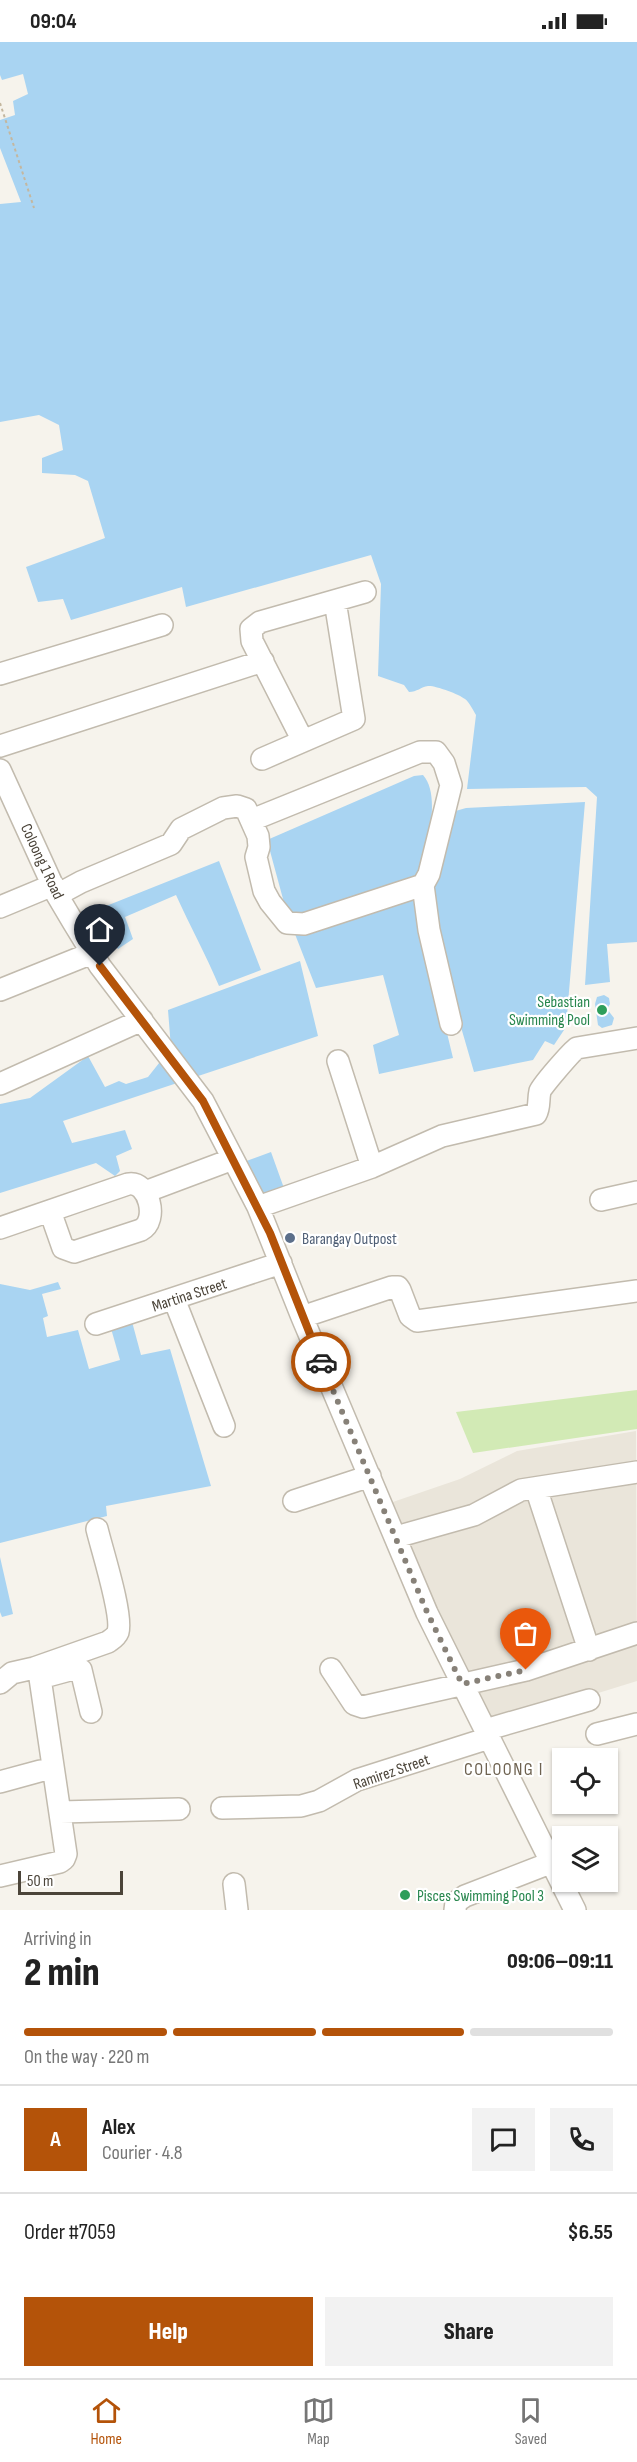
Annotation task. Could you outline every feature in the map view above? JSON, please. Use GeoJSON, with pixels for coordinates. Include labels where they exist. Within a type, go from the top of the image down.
{"type":"FeatureCollection","features":[{"type":"Feature","properties":{"kind":"street"},"geometry":{"type":"LineString","coordinates":[[303,741],[251,635],[255,625],[365,592]]}},
{"type":"Feature","properties":{"kind":"street"},"geometry":{"type":"LineString","coordinates":[[262,759],[354,719],[335,601]]}},
{"type":"Feature","properties":{"kind":"street"},"geometry":{"type":"LineString","coordinates":[[0,674],[162,625]]}},
{"type":"Feature","properties":{"kind":"street"},"geometry":{"type":"LineString","coordinates":[[0,746],[262,661]]}},
{"type":"Feature","properties":{"kind":"street"},"geometry":{"type":"LineString","coordinates":[[252,820],[420,752],[436,752],[444,763],[451,784],[429,874],[423,885],[429,930],[452,1024]]}},
{"type":"Feature","properties":{"kind":"street","name":"Coloong 1 Road"},"geometry":{"type":"LineString","coordinates":[[3,782],[55,890],[92,953],[203,1101],[258,1206],[302,1317],[427,1612],[575,1910]]}},
{"type":"Feature","properties":{"kind":"street"},"geometry":{"type":"LineString","coordinates":[[0,907],[81,882],[171,844],[181,829],[230,806],[246,809],[252,820],[258,836],[259,847],[256,857],[264,891],[287,923],[304,924],[423,885]]}},
{"type":"Feature","properties":{"kind":"street"},"geometry":{"type":"LineString","coordinates":[[0,990],[92,953]]}},
{"type":"Feature","properties":{"kind":"street"},"geometry":{"type":"LineString","coordinates":[[0,1084],[142,1020]]}},
{"type":"Feature","properties":{"kind":"street"},"geometry":{"type":"LineString","coordinates":[[258,1206],[372,1167],[442,1136],[536,1114],[543,1084],[557,1071],[572,1051],[577,1048],[637,1038]]}},
{"type":"Feature","properties":{"kind":"street"},"geometry":{"type":"LineString","coordinates":[[338,1061],[372,1167]]}},
{"type":"Feature","properties":{"kind":"street"},"geometry":{"type":"LineString","coordinates":[[145,1192],[233,1159]]}},
{"type":"Feature","properties":{"kind":"street"},"geometry":{"type":"LineString","coordinates":[[0,1228],[128,1184],[137,1184],[145,1192],[151,1215],[146,1228],[80,1251],[68,1251],[63,1248],[50,1211]]}},
{"type":"Feature","properties":{"kind":"street"},"geometry":{"type":"LineString","coordinates":[[601,1200],[637,1192]]}},
{"type":"Feature","properties":{"kind":"street","name":"Martina Street"},"geometry":{"type":"LineString","coordinates":[[96,1324],[281,1263]]}},
{"type":"Feature","properties":{"kind":"street"},"geometry":{"type":"LineString","coordinates":[[302,1317],[392,1287],[398,1287],[410,1316],[417,1321],[637,1291]]}},
{"type":"Feature","properties":{"kind":"street"},"geometry":{"type":"LineString","coordinates":[[174,1299],[224,1426]]}},
{"type":"Feature","properties":{"kind":"street"},"geometry":{"type":"LineString","coordinates":[[396,1537],[474,1515],[521,1490],[637,1472]]}},
{"type":"Feature","properties":{"kind":"street"},"geometry":{"type":"LineString","coordinates":[[294,1502],[370,1476]]}},
{"type":"Feature","properties":{"kind":"street"},"geometry":{"type":"LineString","coordinates":[[536,1488],[589,1650]]}},
{"type":"Feature","properties":{"kind":"street"},"geometry":{"type":"LineString","coordinates":[[0,1683],[12,1673],[66,1657],[108,1642],[115,1637],[118,1630],[118,1614],[98,1529]]}},
{"type":"Feature","properties":{"kind":"street"},"geometry":{"type":"LineString","coordinates":[[331,1669],[358,1707],[526,1670],[637,1634]]}},
{"type":"Feature","properties":{"kind":"street"},"geometry":{"type":"LineString","coordinates":[[0,1876],[60,1862],[66,1854],[40,1678],[77,1668],[81,1670],[91,1712]]}},
{"type":"Feature","properties":{"kind":"street","name":"Ramirez Street"},"geometry":{"type":"LineString","coordinates":[[222,1808],[301,1806],[320,1801],[357,1780],[589,1700]]}},
{"type":"Feature","properties":{"kind":"street"},"geometry":{"type":"LineString","coordinates":[[597,1734],[637,1724]]}},
{"type":"Feature","properties":{"kind":"street"},"geometry":{"type":"LineString","coordinates":[[0,1782],[40,1771]]}},
{"type":"Feature","properties":{"kind":"street"},"geometry":{"type":"LineString","coordinates":[[60,1812],[178,1809]]}},
{"type":"Feature","properties":{"kind":"street"},"geometry":{"type":"LineString","coordinates":[[455,1910],[456,1902],[465,1896],[550,1863]]}},
{"type":"Feature","properties":{"kind":"street"},"geometry":{"type":"LineString","coordinates":[[234,1884],[237,1910]]}},
{"type":"Feature","properties":{"kind":"path"},"geometry":{"type":"LineString","coordinates":[[0,103],[34,208]]}},
{"type":"Feature","properties":{"kind":"shaded area"},"geometry":{"type":"Polygon","coordinates":[[[636,1431],[637,1681],[489,1727],[387,1504],[460,1479],[517,1451],[636,1431]]]}},
{"type":"Feature","properties":{"kind":"green space"},"geometry":{"type":"Polygon","coordinates":[[[637,1390],[637,1429],[473,1453],[456,1412],[637,1390]]]}},
{"type":"Feature","properties":{"kind":"water"},"geometry":{"type":"Polygon","coordinates":[[[0,42],[637,42],[637,942],[607,944],[610,982],[585,985],[597,797],[586,787],[467,789],[476,715],[468,702],[458,695],[431,686],[409,692],[404,685],[378,676],[381,584],[371,555],[186,607],[182,587],[71,620],[63,599],[38,602],[26,567],[105,538],[88,481],[75,475],[42,473],[42,458],[63,450],[59,425],[39,415],[0,422],[0,204],[21,202],[0,148],[0,120],[15,115],[13,101],[28,94],[23,74],[2,80],[0,42]]]}},
{"type":"Feature","properties":{"kind":"water"},"geometry":{"type":"Polygon","coordinates":[[[423,775],[432,797],[432,812],[419,883],[289,921],[267,840],[414,776],[423,775]]]}},
{"type":"Feature","properties":{"kind":"water"},"geometry":{"type":"Polygon","coordinates":[[[585,802],[566,1027],[554,1045],[545,1041],[533,1060],[474,1072],[443,965],[431,889],[452,812],[466,808],[585,802]]]}},
{"type":"Feature","properties":{"kind":"water"},"geometry":{"type":"Polygon","coordinates":[[[219,861],[261,970],[219,986],[176,895],[125,917],[133,939],[118,949],[105,940],[88,940],[76,918],[219,861]]]}},
{"type":"Feature","properties":{"kind":"water"},"geometry":{"type":"Polygon","coordinates":[[[423,892],[434,979],[453,1058],[379,1074],[373,1045],[399,1035],[383,975],[316,988],[293,929],[423,892]]]}},
{"type":"Feature","properties":{"kind":"water"},"geometry":{"type":"Polygon","coordinates":[[[300,961],[318,1036],[63,1121],[72,1143],[125,1130],[132,1149],[116,1156],[120,1171],[115,1176],[96,1163],[0,1193],[0,1104],[30,1098],[88,1056],[105,1087],[119,1081],[126,1084],[148,1077],[171,1048],[168,1010],[300,961]]]}},
{"type":"Feature","properties":{"kind":"water","name":"Sebastian Swimming Pool"},"geometry":{"type":"Polygon","coordinates":[[[604,995],[609,998],[610,1004],[607,1009],[614,1018],[612,1025],[602,1028],[598,1025],[595,1004],[597,997],[604,995]]]}},
{"type":"Feature","properties":{"kind":"water"},"geometry":{"type":"Polygon","coordinates":[[[271,1152],[285,1191],[261,1203],[241,1163],[271,1152]]]}},
{"type":"Feature","properties":{"kind":"water"},"geometry":{"type":"Polygon","coordinates":[[[58,1282],[61,1289],[42,1294],[48,1316],[43,1318],[47,1337],[78,1330],[89,1369],[120,1360],[110,1325],[131,1318],[141,1355],[170,1349],[211,1486],[106,1506],[107,1516],[0,1543],[0,1284],[30,1290],[58,1282]]]}},
{"type":"Feature","properties":{"kind":"water"},"geometry":{"type":"Polygon","coordinates":[[[0,1557],[13,1614],[2,1617],[0,1612],[0,1557]]]}},
{"type":"Feature","properties":{"kind":"way so far"},"geometry":{"type":"LineString","coordinates":[[321,1362],[427,1612],[462,1684],[526,1670]]}},
{"type":"Feature","properties":{"kind":"place","name":"Sebastian Swimming Pool"},"geometry":{"type":"Point","coordinates":[602,1010]}},
{"type":"Feature","properties":{"kind":"place","name":"Barangay Outpost"},"geometry":{"type":"Point","coordinates":[290,1238]}},
{"type":"Feature","properties":{"kind":"place","name":"Pisces Swimming Pool 3"},"geometry":{"type":"Point","coordinates":[405,1895]}},
{"type":"Feature","properties":{"kind":"district","name":"COLOONG I"},"geometry":{"type":"Point","coordinates":[504,1769]}},
{"type":"Feature","properties":{"kind":"route"},"geometry":{"type":"LineString","coordinates":[[100,966],[203,1101],[258,1206],[321,1362]]}}]}
